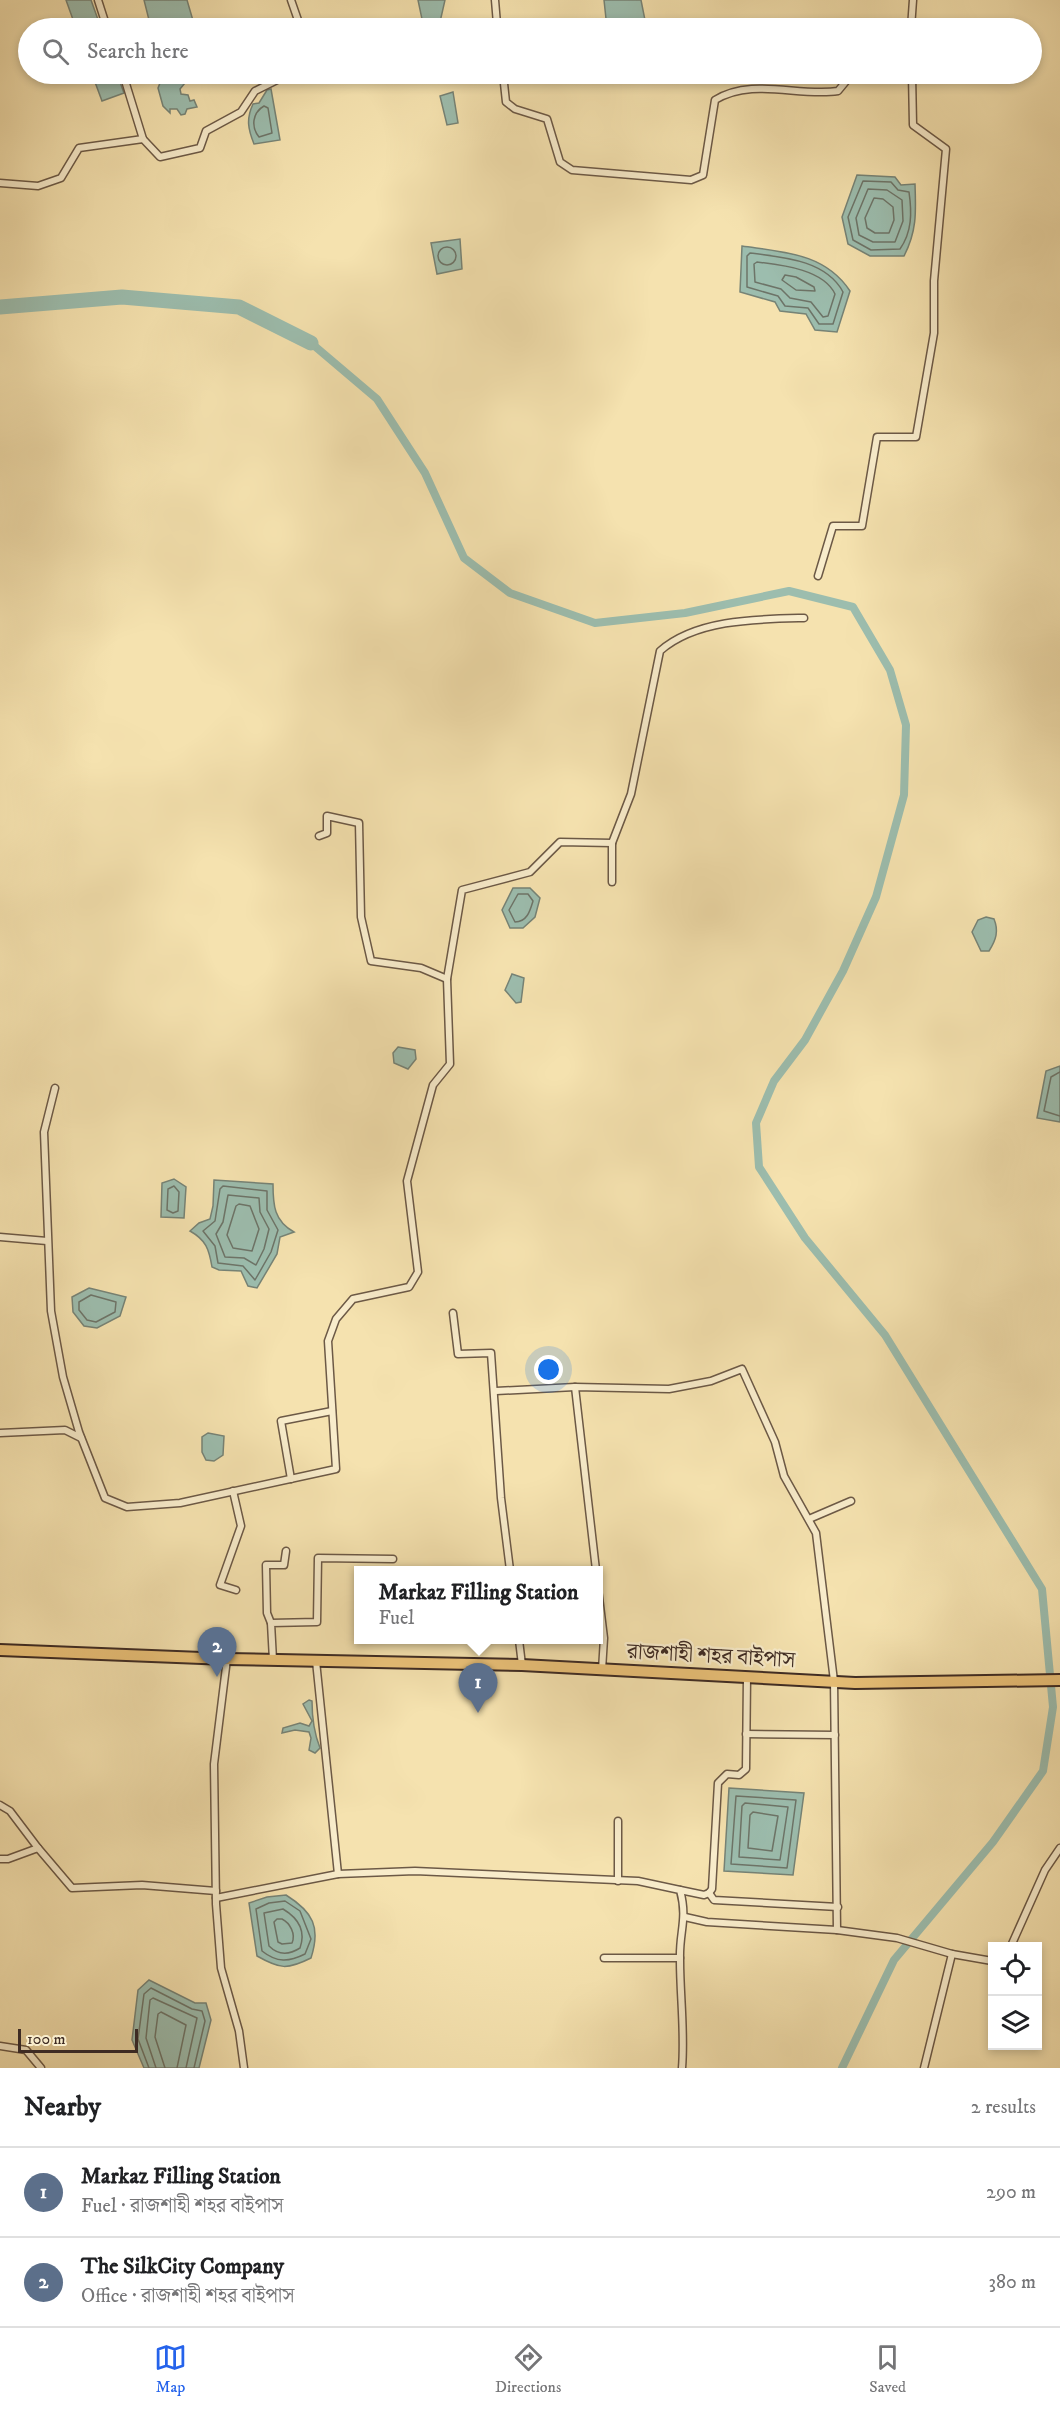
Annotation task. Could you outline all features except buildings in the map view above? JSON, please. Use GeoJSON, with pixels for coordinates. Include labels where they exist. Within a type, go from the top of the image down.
{"type":"FeatureCollection","features":[{"type":"Feature","properties":{"kind":"highway","name":"রাজশাহী শহর বাইপাস"},"geometry":{"type":"LineString","coordinates":[[0,1650],[227,1659],[522,1665],[834,1681],[1060,1680]]}},
{"type":"Feature","properties":{"kind":"street"},"geometry":{"type":"LineString","coordinates":[[98,0],[104,18]]}},
{"type":"Feature","properties":{"kind":"street"},"geometry":{"type":"LineString","coordinates":[[291,0],[297,18]]}},
{"type":"Feature","properties":{"kind":"street"},"geometry":{"type":"LineString","coordinates":[[495,0],[496,18]]}},
{"type":"Feature","properties":{"kind":"street"},"geometry":{"type":"LineString","coordinates":[[911,18],[913,0]]}},
{"type":"Feature","properties":{"kind":"street"},"geometry":{"type":"LineString","coordinates":[[126,84],[143,139],[160,157],[200,148],[206,131],[241,112],[255,91],[269,84]]}},
{"type":"Feature","properties":{"kind":"street"},"geometry":{"type":"LineString","coordinates":[[504,84],[506,102],[515,109],[547,119],[560,162],[572,170],[691,180],[703,175],[715,100],[727,93],[762,88],[838,92],[844,84]]}},
{"type":"Feature","properties":{"kind":"street"},"geometry":{"type":"LineString","coordinates":[[818,576],[833,526],[862,526],[877,438],[916,437],[934,333],[934,281],[946,148],[912,124],[912,84]]}},
{"type":"Feature","properties":{"kind":"street"},"geometry":{"type":"LineString","coordinates":[[0,183],[38,186],[61,177],[79,148],[143,139]]}},
{"type":"Feature","properties":{"kind":"street"},"geometry":{"type":"LineString","coordinates":[[612,882],[612,843],[631,794],[660,651],[673,640],[702,630],[755,619],[804,618]]}},
{"type":"Feature","properties":{"kind":"street"},"geometry":{"type":"LineString","coordinates":[[319,836],[327,833],[327,816],[359,823],[361,917],[371,961],[421,968],[447,979]]}},
{"type":"Feature","properties":{"kind":"street"},"geometry":{"type":"LineString","coordinates":[[55,1088],[44,1132],[51,1311],[63,1377],[81,1439],[105,1498],[127,1507],[180,1503],[336,1469],[328,1341],[336,1319],[353,1299],[409,1287],[418,1272],[406,1181],[433,1085],[450,1064],[447,979],[462,890],[530,872],[560,842],[612,843]]}},
{"type":"Feature","properties":{"kind":"street"},"geometry":{"type":"LineString","coordinates":[[0,1237],[47,1241]]}},
{"type":"Feature","properties":{"kind":"street"},"geometry":{"type":"LineString","coordinates":[[453,1313],[458,1354],[491,1353],[496,1391],[501,1498],[510,1566]]}},
{"type":"Feature","properties":{"kind":"street"},"geometry":{"type":"LineString","coordinates":[[496,1391],[575,1387],[669,1389],[711,1381],[742,1369],[775,1442],[784,1476],[816,1533],[834,1681],[837,1930]]}},
{"type":"Feature","properties":{"kind":"street"},"geometry":{"type":"LineString","coordinates":[[575,1387],[596,1566]]}},
{"type":"Feature","properties":{"kind":"street"},"geometry":{"type":"LineString","coordinates":[[291,1479],[281,1421],[332,1411]]}},
{"type":"Feature","properties":{"kind":"street"},"geometry":{"type":"LineString","coordinates":[[0,1433],[65,1430],[81,1439]]}},
{"type":"Feature","properties":{"kind":"street"},"geometry":{"type":"LineString","coordinates":[[233,1491],[241,1526],[220,1585],[236,1590]]}},
{"type":"Feature","properties":{"kind":"street"},"geometry":{"type":"LineString","coordinates":[[809,1519],[851,1501]]}},
{"type":"Feature","properties":{"kind":"street"},"geometry":{"type":"LineString","coordinates":[[273,1660],[271,1623],[267,1613],[266,1565],[284,1565],[286,1551]]}},
{"type":"Feature","properties":{"kind":"street"},"geometry":{"type":"LineString","coordinates":[[271,1623],[317,1622],[318,1558],[393,1559]]}},
{"type":"Feature","properties":{"kind":"street"},"geometry":{"type":"LineString","coordinates":[[603,1630],[603,1670]]}},
{"type":"Feature","properties":{"kind":"street"},"geometry":{"type":"LineString","coordinates":[[519,1644],[522,1665]]}},
{"type":"Feature","properties":{"kind":"street"},"geometry":{"type":"LineString","coordinates":[[227,1659],[214,1764],[216,1895],[221,1968],[239,2031],[244,2068]]}},
{"type":"Feature","properties":{"kind":"street"},"geometry":{"type":"LineString","coordinates":[[316,1661],[338,1874]]}},
{"type":"Feature","properties":{"kind":"street"},"geometry":{"type":"LineString","coordinates":[[0,1805],[10,1810],[72,1888],[142,1885],[216,1895],[338,1874],[415,1871],[618,1881],[704,1895],[712,1889],[718,1783],[727,1774],[743,1773],[746,1768],[747,1677]]}},
{"type":"Feature","properties":{"kind":"street"},"geometry":{"type":"LineString","coordinates":[[746,1734],[835,1735]]}},
{"type":"Feature","properties":{"kind":"street"},"geometry":{"type":"LineString","coordinates":[[618,1821],[618,1881]]}},
{"type":"Feature","properties":{"kind":"street"},"geometry":{"type":"LineString","coordinates":[[0,1859],[9,1859],[38,1848]]}},
{"type":"Feature","properties":{"kind":"street"},"geometry":{"type":"LineString","coordinates":[[1013,1942],[1045,1870],[1060,1848]]}},
{"type":"Feature","properties":{"kind":"street"},"geometry":{"type":"LineString","coordinates":[[680,1890],[685,1917],[680,1958],[684,2045],[682,2068]]}},
{"type":"Feature","properties":{"kind":"street"},"geometry":{"type":"LineString","coordinates":[[709,1893],[714,1900],[838,1907]]}},
{"type":"Feature","properties":{"kind":"street"},"geometry":{"type":"LineString","coordinates":[[685,1917],[707,1922],[837,1930],[897,1938],[952,1954],[988,1960]]}},
{"type":"Feature","properties":{"kind":"street"},"geometry":{"type":"LineString","coordinates":[[924,2068],[952,1954]]}},
{"type":"Feature","properties":{"kind":"street"},"geometry":{"type":"LineString","coordinates":[[604,1958],[680,1958]]}},
{"type":"Feature","properties":{"kind":"street"},"geometry":{"type":"LineString","coordinates":[[0,2046],[26,2050],[41,2068]]}},
{"type":"Feature","properties":{"kind":"water"},"geometry":{"type":"Polygon","coordinates":[[[66,0],[91,0],[97,18],[72,18],[66,0]]]}},
{"type":"Feature","properties":{"kind":"water"},"geometry":{"type":"Polygon","coordinates":[[[144,0],[187,0],[192,18],[148,18],[144,0]]]}},
{"type":"Feature","properties":{"kind":"water"},"geometry":{"type":"Polygon","coordinates":[[[418,0],[445,0],[441,18],[422,18],[418,0]]]}},
{"type":"Feature","properties":{"kind":"water"},"geometry":{"type":"Polygon","coordinates":[[[604,0],[641,0],[645,18],[606,18],[604,0]]]}},
{"type":"Feature","properties":{"kind":"water"},"geometry":{"type":"Polygon","coordinates":[[[96,84],[121,84],[124,93],[102,101],[96,84]]]}},
{"type":"Feature","properties":{"kind":"water"},"geometry":{"type":"Polygon","coordinates":[[[160,84],[184,84],[180,89],[181,94],[188,95],[190,101],[194,100],[197,107],[187,109],[185,114],[181,115],[177,109],[170,109],[170,113],[163,106],[158,88],[160,84]]]}},
{"type":"Feature","properties":{"kind":"water"},"geometry":{"type":"Polygon","coordinates":[[[271,89],[280,140],[254,144],[250,134],[249,114],[253,104],[259,103],[267,90],[271,89]]]}},
{"type":"Feature","properties":{"kind":"water"},"geometry":{"type":"Polygon","coordinates":[[[453,92],[458,123],[447,125],[440,96],[453,92]]]}},
{"type":"Feature","properties":{"kind":"water"},"geometry":{"type":"Polygon","coordinates":[[[857,175],[895,177],[901,185],[915,184],[913,230],[904,256],[870,256],[848,244],[842,217],[857,175]]]}},
{"type":"Feature","properties":{"kind":"water"},"geometry":{"type":"Polygon","coordinates":[[[460,239],[462,269],[437,274],[431,243],[460,239]]]}},
{"type":"Feature","properties":{"kind":"water"},"geometry":{"type":"Polygon","coordinates":[[[742,246],[802,256],[816,262],[840,278],[850,291],[837,332],[815,330],[806,314],[780,311],[775,302],[740,292],[742,246]]]}},
{"type":"Feature","properties":{"kind":"water"},"geometry":{"type":"Polygon","coordinates":[[[513,888],[530,888],[540,898],[535,917],[523,928],[510,928],[502,910],[513,888]]]}},
{"type":"Feature","properties":{"kind":"water"},"geometry":{"type":"Polygon","coordinates":[[[986,917],[994,919],[996,935],[989,951],[981,951],[972,932],[978,920],[986,917]]]}},
{"type":"Feature","properties":{"kind":"water"},"geometry":{"type":"Polygon","coordinates":[[[512,974],[524,978],[521,1002],[516,1003],[505,990],[512,974]]]}},
{"type":"Feature","properties":{"kind":"water"},"geometry":{"type":"Polygon","coordinates":[[[398,1047],[415,1050],[416,1059],[408,1069],[394,1063],[393,1053],[398,1047]]]}},
{"type":"Feature","properties":{"kind":"water"},"geometry":{"type":"Polygon","coordinates":[[[1060,1066],[1060,1122],[1037,1118],[1046,1071],[1060,1066]]]}},
{"type":"Feature","properties":{"kind":"water"},"geometry":{"type":"Polygon","coordinates":[[[174,1179],[186,1187],[184,1218],[161,1217],[162,1183],[174,1179]]]}},
{"type":"Feature","properties":{"kind":"water"},"geometry":{"type":"Polygon","coordinates":[[[214,1180],[273,1184],[276,1212],[282,1223],[294,1232],[280,1237],[277,1254],[257,1288],[248,1286],[241,1271],[219,1270],[212,1267],[206,1246],[190,1231],[199,1223],[210,1219],[214,1180]]]}},
{"type":"Feature","properties":{"kind":"water"},"geometry":{"type":"Polygon","coordinates":[[[89,1288],[126,1297],[120,1316],[97,1328],[84,1326],[73,1312],[72,1297],[89,1288]]]}},
{"type":"Feature","properties":{"kind":"water"},"geometry":{"type":"Polygon","coordinates":[[[208,1433],[224,1436],[223,1455],[214,1461],[206,1460],[202,1452],[202,1437],[208,1433]]]}},
{"type":"Feature","properties":{"kind":"water"},"geometry":{"type":"Polygon","coordinates":[[[309,1700],[312,1701],[316,1737],[320,1748],[315,1753],[309,1750],[311,1738],[309,1732],[295,1730],[282,1733],[283,1728],[300,1723],[309,1726],[312,1721],[303,1704],[309,1700]]]}},
{"type":"Feature","properties":{"kind":"water"},"geometry":{"type":"Polygon","coordinates":[[[729,1788],[804,1793],[793,1875],[724,1871],[729,1788]]]}},
{"type":"Feature","properties":{"kind":"water"},"geometry":{"type":"Polygon","coordinates":[[[286,1895],[303,1908],[312,1921],[315,1929],[314,1947],[311,1958],[296,1965],[278,1966],[257,1956],[249,1903],[267,1897],[286,1895]]]}},
{"type":"Feature","properties":{"kind":"water"},"geometry":{"type":"Polygon","coordinates":[[[149,1980],[195,2003],[206,2003],[211,2020],[199,2068],[144,2068],[132,2040],[138,1990],[149,1980]]]}},
{"type":"Feature","properties":{"kind":"waterway"},"geometry":{"type":"LineString","coordinates":[[0,307],[122,297],[239,307],[311,343]]}},
{"type":"Feature","properties":{"kind":"waterway"},"geometry":{"type":"LineString","coordinates":[[311,343],[377,399],[425,473],[464,558],[510,593],[595,623],[685,613],[789,591],[853,607],[890,670],[906,725],[904,795],[876,897],[843,971],[805,1040],[774,1081],[756,1123],[759,1167],[805,1238],[885,1335],[1042,1589],[1053,1707],[1043,1771],[993,1842],[894,1960],[842,2068]]}},
{"type":"Feature","properties":{"kind":"place","name":"The SilkCity Company"},"geometry":{"type":"Point","coordinates":[217,1677]}},
{"type":"Feature","properties":{"kind":"place","name":"Markaz Filling Station"},"geometry":{"type":"Point","coordinates":[478,1713]}}]}
